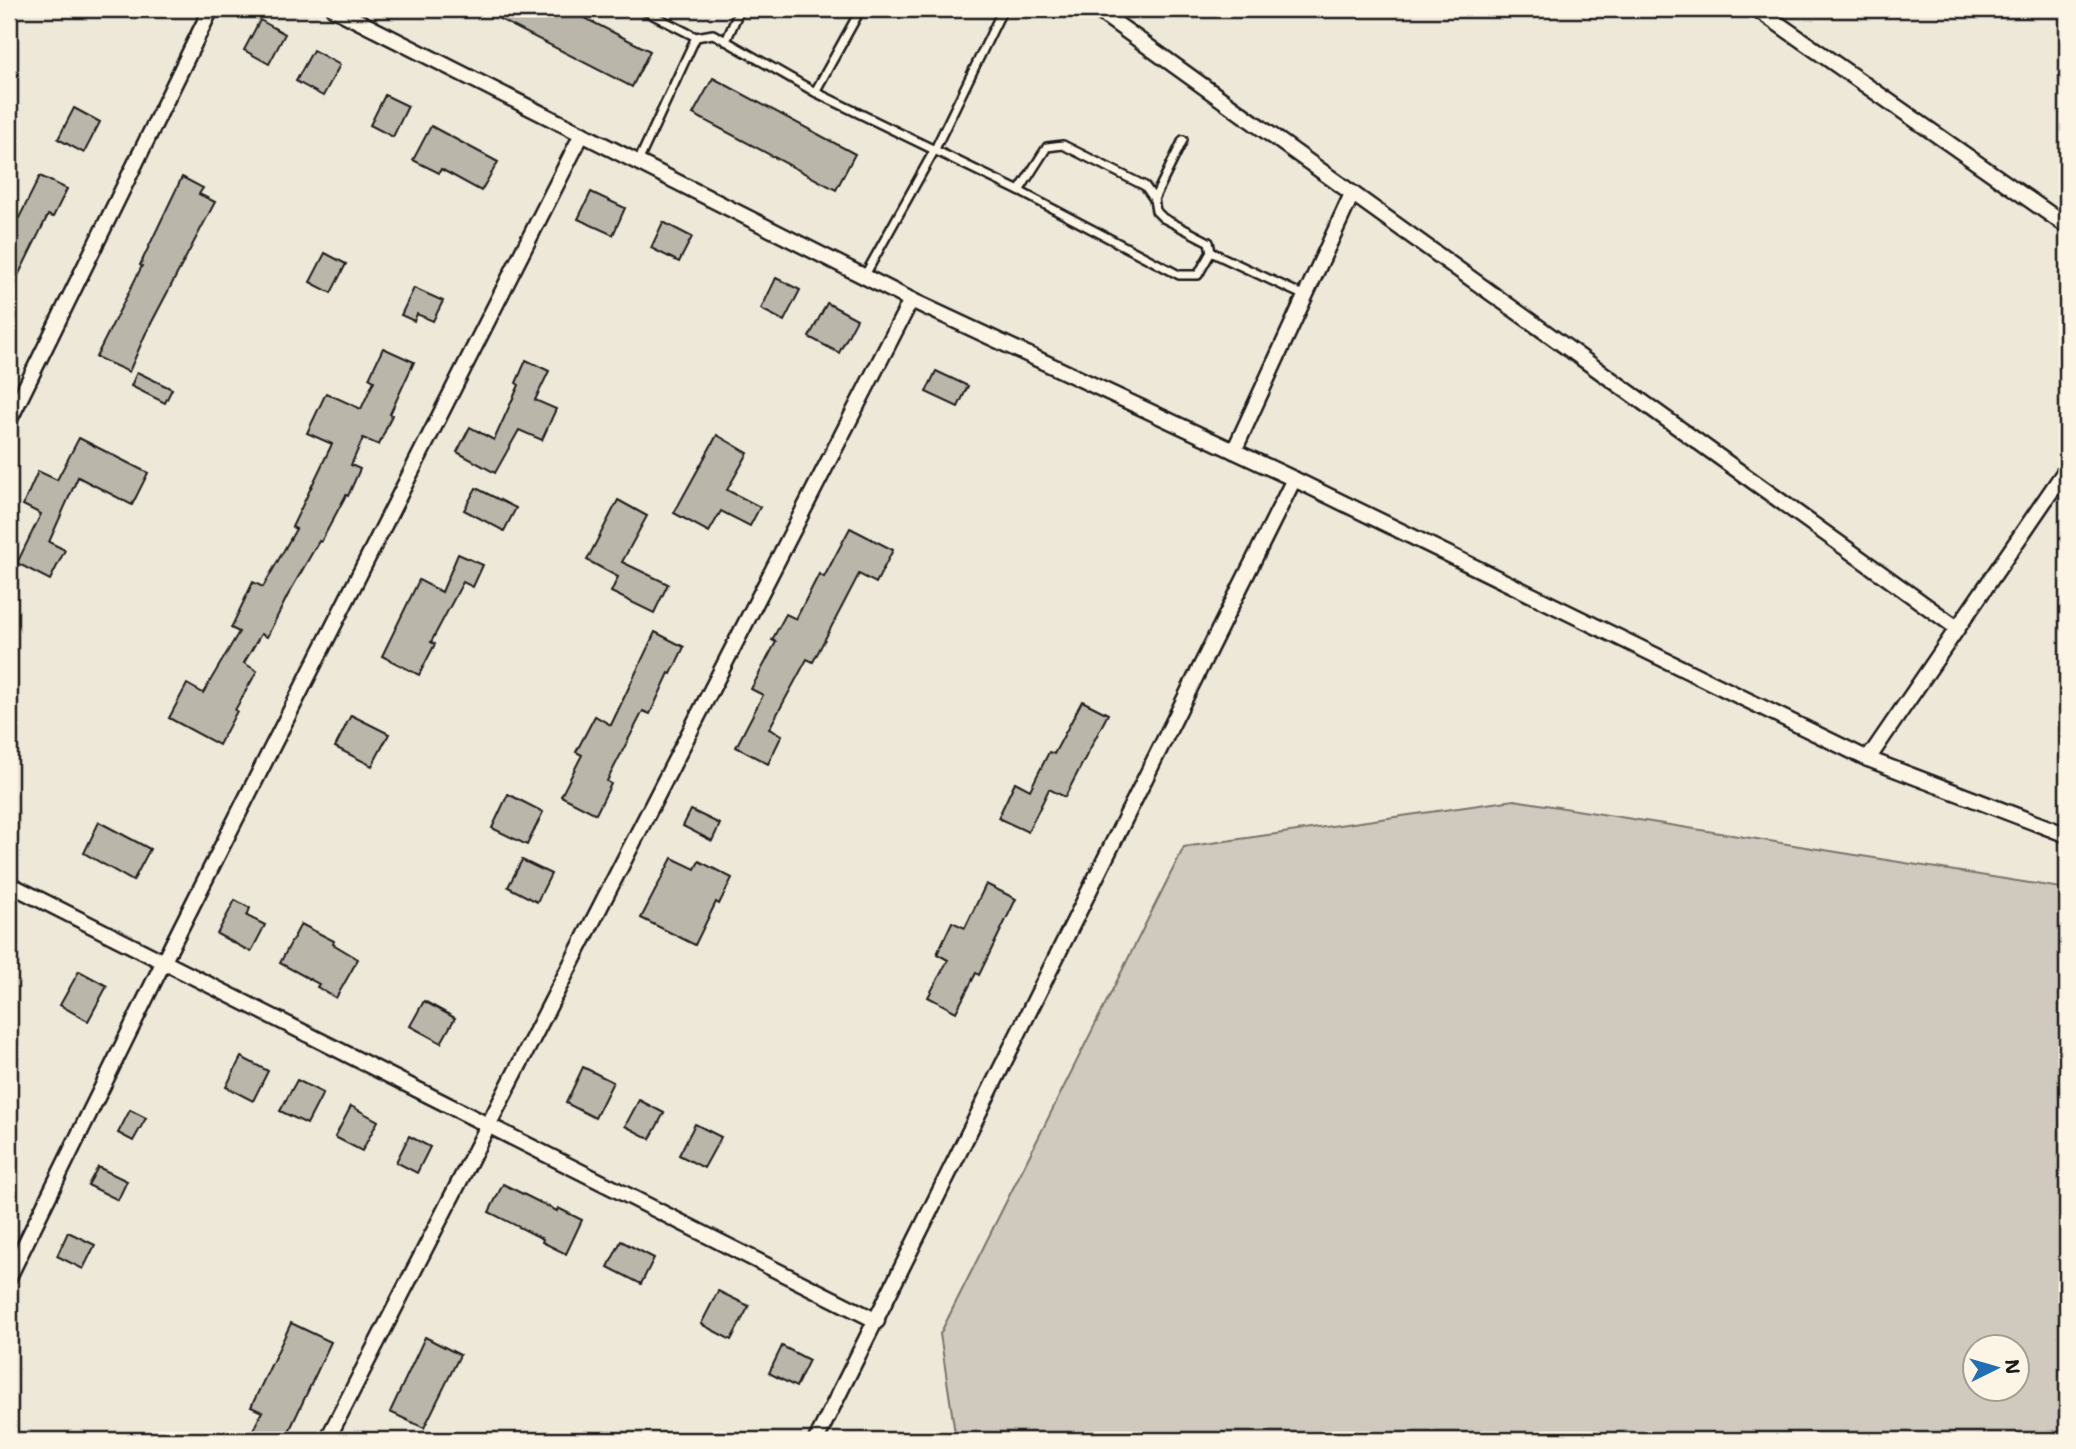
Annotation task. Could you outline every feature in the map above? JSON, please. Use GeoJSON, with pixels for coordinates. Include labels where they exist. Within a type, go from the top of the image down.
{"type":"FeatureCollection","features":[{"type":"Feature","properties":{"kind":"street"},"geometry":{"type":"LineString","coordinates":[[9,421],[211,9]]}},
{"type":"Feature","properties":{"kind":"street"},"geometry":{"type":"LineString","coordinates":[[334,9],[911,299],[1294,479],[1868,759],[2067,835]]}},
{"type":"Feature","properties":{"kind":"street"},"geometry":{"type":"LineString","coordinates":[[1096,9],[1957,628]]}},
{"type":"Feature","properties":{"kind":"street"},"geometry":{"type":"LineString","coordinates":[[1757,9],[2067,226]]}},
{"type":"Feature","properties":{"kind":"street"},"geometry":{"type":"LineString","coordinates":[[9,1277],[163,962],[582,134]]}},
{"type":"Feature","properties":{"kind":"street"},"geometry":{"type":"LineString","coordinates":[[1234,451],[1352,194]]}},
{"type":"Feature","properties":{"kind":"street"},"geometry":{"type":"LineString","coordinates":[[327,1440],[911,299]]}},
{"type":"Feature","properties":{"kind":"street"},"geometry":{"type":"LineString","coordinates":[[1868,759],[2067,468]]}},
{"type":"Feature","properties":{"kind":"street"},"geometry":{"type":"LineString","coordinates":[[816,1440],[1294,479]]}},
{"type":"Feature","properties":{"kind":"street"},"geometry":{"type":"LineString","coordinates":[[9,884],[877,1321]]}},
{"type":"Feature","properties":{"kind":"lane"},"geometry":{"type":"LineString","coordinates":[[641,9],[696,37],[713,34],[815,92],[1019,191],[1179,275],[1198,275],[1211,253],[1209,242],[1163,218],[1156,211],[1154,199],[1145,186],[1063,145],[1047,147],[1019,191]]}},
{"type":"Feature","properties":{"kind":"lane"},"geometry":{"type":"LineString","coordinates":[[726,41],[740,9]]}},
{"type":"Feature","properties":{"kind":"lane"},"geometry":{"type":"LineString","coordinates":[[815,92],[861,9]]}},
{"type":"Feature","properties":{"kind":"lane"},"geometry":{"type":"LineString","coordinates":[[865,275],[934,152],[1003,9]]}},
{"type":"Feature","properties":{"kind":"lane"},"geometry":{"type":"LineString","coordinates":[[638,162],[696,37]]}},
{"type":"Feature","properties":{"kind":"lane"},"geometry":{"type":"LineString","coordinates":[[1154,199],[1183,140]]}},
{"type":"Feature","properties":{"kind":"lane"},"geometry":{"type":"LineString","coordinates":[[1211,253],[1305,296]]}},
{"type":"Feature","properties":{"kind":"shaded area"},"geometry":{"type":"Polygon","coordinates":[[[1514,800],[2067,889],[2067,1440],[956,1440],[940,1334],[1184,847],[1514,800]]]}},
{"type":"Feature","properties":{"kind":"building"},"geometry":{"type":"Polygon","coordinates":[[[480,9],[567,9],[650,51],[632,87],[480,9]]]}},
{"type":"Feature","properties":{"kind":"building"},"geometry":{"type":"Polygon","coordinates":[[[260,20],[285,34],[269,64],[244,50],[260,20]]]}},
{"type":"Feature","properties":{"kind":"building"},"geometry":{"type":"Polygon","coordinates":[[[313,50],[340,65],[323,96],[296,81],[313,50]]]}},
{"type":"Feature","properties":{"kind":"building"},"geometry":{"type":"Polygon","coordinates":[[[713,78],[855,154],[836,190],[693,114],[713,78]]]}},
{"type":"Feature","properties":{"kind":"building"},"geometry":{"type":"Polygon","coordinates":[[[385,95],[408,106],[393,137],[370,125],[385,95]]]}},
{"type":"Feature","properties":{"kind":"building"},"geometry":{"type":"Polygon","coordinates":[[[74,108],[100,122],[84,153],[58,139],[74,108]]]}},
{"type":"Feature","properties":{"kind":"building"},"geometry":{"type":"Polygon","coordinates":[[[431,126],[498,162],[481,191],[441,169],[439,173],[413,160],[431,126]]]}},
{"type":"Feature","properties":{"kind":"building"},"geometry":{"type":"Polygon","coordinates":[[[40,176],[67,189],[53,217],[48,215],[9,294],[9,213],[19,218],[40,176]]]}},
{"type":"Feature","properties":{"kind":"building"},"geometry":{"type":"Polygon","coordinates":[[[182,177],[203,188],[199,194],[215,202],[145,335],[129,372],[96,357],[142,266],[140,265],[182,177]]]}},
{"type":"Feature","properties":{"kind":"building"},"geometry":{"type":"Polygon","coordinates":[[[591,192],[625,208],[613,235],[578,219],[591,192]]]}},
{"type":"Feature","properties":{"kind":"building"},"geometry":{"type":"Polygon","coordinates":[[[663,222],[692,237],[679,262],[651,248],[663,222]]]}},
{"type":"Feature","properties":{"kind":"building"},"geometry":{"type":"Polygon","coordinates":[[[325,253],[346,264],[331,293],[310,282],[325,253]]]}},
{"type":"Feature","properties":{"kind":"building"},"geometry":{"type":"Polygon","coordinates":[[[776,278],[800,290],[784,321],[761,309],[776,278]]]}},
{"type":"Feature","properties":{"kind":"building"},"geometry":{"type":"Polygon","coordinates":[[[414,288],[443,301],[433,321],[417,314],[414,321],[401,315],[414,288]]]}},
{"type":"Feature","properties":{"kind":"building"},"geometry":{"type":"Polygon","coordinates":[[[827,303],[857,319],[839,353],[809,337],[827,303]]]}},
{"type":"Feature","properties":{"kind":"building"},"geometry":{"type":"Polygon","coordinates":[[[383,348],[414,362],[379,445],[363,438],[351,465],[360,469],[348,496],[346,495],[321,542],[319,541],[267,637],[261,634],[244,663],[257,671],[219,745],[169,718],[187,684],[203,693],[239,632],[231,628],[253,582],[263,587],[296,529],[292,527],[332,444],[307,433],[326,393],[361,409],[374,381],[369,378],[383,348]]]}},
{"type":"Feature","properties":{"kind":"building"},"geometry":{"type":"Polygon","coordinates":[[[526,360],[549,371],[535,400],[556,409],[542,440],[519,430],[495,473],[457,452],[470,427],[494,440],[519,385],[516,383],[526,360]]]}},
{"type":"Feature","properties":{"kind":"building"},"geometry":{"type":"Polygon","coordinates":[[[936,371],[968,386],[958,407],[926,392],[936,371]]]}},
{"type":"Feature","properties":{"kind":"building"},"geometry":{"type":"Polygon","coordinates":[[[137,372],[172,389],[165,403],[131,386],[137,372]]]}},
{"type":"Feature","properties":{"kind":"building"},"geometry":{"type":"Polygon","coordinates":[[[717,435],[748,453],[727,490],[760,507],[750,526],[721,511],[709,532],[674,513],[717,435]]]}},
{"type":"Feature","properties":{"kind":"building"},"geometry":{"type":"Polygon","coordinates":[[[79,438],[148,473],[132,505],[78,477],[49,542],[65,550],[50,580],[17,563],[41,514],[23,505],[38,471],[57,480],[79,438]]]}},
{"type":"Feature","properties":{"kind":"building"},"geometry":{"type":"Polygon","coordinates":[[[476,488],[516,508],[504,531],[464,510],[476,488]]]}},
{"type":"Feature","properties":{"kind":"building"},"geometry":{"type":"Polygon","coordinates":[[[618,500],[647,516],[622,562],[668,584],[654,613],[611,592],[618,577],[587,560],[618,500]]]}},
{"type":"Feature","properties":{"kind":"building"},"geometry":{"type":"Polygon","coordinates":[[[850,528],[893,550],[876,583],[859,574],[813,662],[807,659],[769,729],[782,735],[768,764],[736,747],[763,695],[751,689],[776,642],[772,640],[786,614],[796,619],[819,574],[824,577],[850,528]]]}},
{"type":"Feature","properties":{"kind":"building"},"geometry":{"type":"Polygon","coordinates":[[[458,554],[483,565],[473,587],[463,582],[431,642],[435,644],[419,675],[382,656],[419,580],[442,592],[458,554]]]}},
{"type":"Feature","properties":{"kind":"building"},"geometry":{"type":"Polygon","coordinates":[[[655,632],[684,647],[650,714],[643,711],[607,781],[611,784],[596,814],[561,796],[582,755],[576,752],[595,716],[611,725],[655,632]]]}},
{"type":"Feature","properties":{"kind":"building"},"geometry":{"type":"Polygon","coordinates":[[[1082,701],[1108,714],[1065,797],[1049,789],[1028,832],[998,818],[1015,782],[1030,790],[1049,752],[1054,754],[1082,701]]]}},
{"type":"Feature","properties":{"kind":"building"},"geometry":{"type":"Polygon","coordinates":[[[351,715],[389,734],[372,766],[335,747],[351,715]]]}},
{"type":"Feature","properties":{"kind":"building"},"geometry":{"type":"Polygon","coordinates":[[[508,794],[543,812],[527,845],[492,828],[508,794]]]}},
{"type":"Feature","properties":{"kind":"building"},"geometry":{"type":"Polygon","coordinates":[[[691,810],[720,824],[712,841],[683,826],[691,810]]]}},
{"type":"Feature","properties":{"kind":"building"},"geometry":{"type":"Polygon","coordinates":[[[99,822],[150,849],[133,881],[84,853],[99,822]]]}},
{"type":"Feature","properties":{"kind":"building"},"geometry":{"type":"Polygon","coordinates":[[[672,858],[695,869],[699,861],[732,878],[719,904],[716,902],[695,945],[641,918],[672,858]]]}},
{"type":"Feature","properties":{"kind":"building"},"geometry":{"type":"Polygon","coordinates":[[[522,860],[551,874],[537,902],[508,887],[522,860]]]}},
{"type":"Feature","properties":{"kind":"building"},"geometry":{"type":"Polygon","coordinates":[[[986,884],[1016,899],[979,975],[976,973],[956,1012],[928,997],[948,960],[937,954],[952,922],[965,928],[986,884]]]}},
{"type":"Feature","properties":{"kind":"building"},"geometry":{"type":"Polygon","coordinates":[[[235,900],[250,908],[247,916],[265,925],[251,952],[217,934],[235,900]]]}},
{"type":"Feature","properties":{"kind":"building"},"geometry":{"type":"Polygon","coordinates":[[[301,924],[334,941],[333,944],[358,959],[336,998],[317,987],[319,984],[280,963],[301,924]]]}},
{"type":"Feature","properties":{"kind":"building"},"geometry":{"type":"Polygon","coordinates":[[[79,971],[107,986],[88,1021],[60,1005],[79,971]]]}},
{"type":"Feature","properties":{"kind":"building"},"geometry":{"type":"Polygon","coordinates":[[[424,1001],[455,1018],[441,1043],[410,1026],[424,1001]]]}},
{"type":"Feature","properties":{"kind":"building"},"geometry":{"type":"Polygon","coordinates":[[[241,1057],[268,1071],[253,1101],[226,1087],[241,1057]]]}},
{"type":"Feature","properties":{"kind":"building"},"geometry":{"type":"Polygon","coordinates":[[[583,1067],[613,1082],[595,1118],[566,1103],[583,1067]]]}},
{"type":"Feature","properties":{"kind":"building"},"geometry":{"type":"Polygon","coordinates":[[[297,1080],[323,1093],[307,1124],[280,1111],[297,1080]]]}},
{"type":"Feature","properties":{"kind":"building"},"geometry":{"type":"Polygon","coordinates":[[[639,1100],[664,1113],[650,1139],[625,1126],[639,1100]]]}},
{"type":"Feature","properties":{"kind":"building"},"geometry":{"type":"Polygon","coordinates":[[[351,1106],[378,1121],[362,1151],[335,1137],[351,1106]]]}},
{"type":"Feature","properties":{"kind":"building"},"geometry":{"type":"Polygon","coordinates":[[[130,1110],[146,1118],[133,1141],[118,1133],[130,1110]]]}},
{"type":"Feature","properties":{"kind":"building"},"geometry":{"type":"Polygon","coordinates":[[[695,1124],[721,1137],[704,1168],[679,1155],[695,1124]]]}},
{"type":"Feature","properties":{"kind":"building"},"geometry":{"type":"Polygon","coordinates":[[[409,1136],[430,1147],[417,1173],[396,1162],[409,1136]]]}},
{"type":"Feature","properties":{"kind":"building"},"geometry":{"type":"Polygon","coordinates":[[[98,1167],[127,1181],[118,1200],[88,1185],[98,1167]]]}},
{"type":"Feature","properties":{"kind":"building"},"geometry":{"type":"Polygon","coordinates":[[[503,1184],[557,1211],[558,1208],[582,1220],[566,1254],[542,1242],[543,1239],[489,1212],[503,1184]]]}},
{"type":"Feature","properties":{"kind":"building"},"geometry":{"type":"Polygon","coordinates":[[[68,1232],[95,1245],[83,1269],[57,1256],[68,1232]]]}},
{"type":"Feature","properties":{"kind":"building"},"geometry":{"type":"Polygon","coordinates":[[[621,1241],[654,1258],[641,1284],[608,1267],[621,1241]]]}},
{"type":"Feature","properties":{"kind":"building"},"geometry":{"type":"Polygon","coordinates":[[[718,1291],[749,1306],[731,1340],[701,1324],[718,1291]]]}},
{"type":"Feature","properties":{"kind":"building"},"geometry":{"type":"Polygon","coordinates":[[[291,1323],[331,1342],[285,1440],[248,1440],[262,1412],[251,1407],[291,1323]]]}},
{"type":"Feature","properties":{"kind":"building"},"geometry":{"type":"Polygon","coordinates":[[[425,1337],[460,1355],[424,1428],[390,1412],[425,1337]]]}},
{"type":"Feature","properties":{"kind":"building"},"geometry":{"type":"Polygon","coordinates":[[[782,1346],[809,1360],[796,1387],[769,1373],[782,1346]]]}}]}
